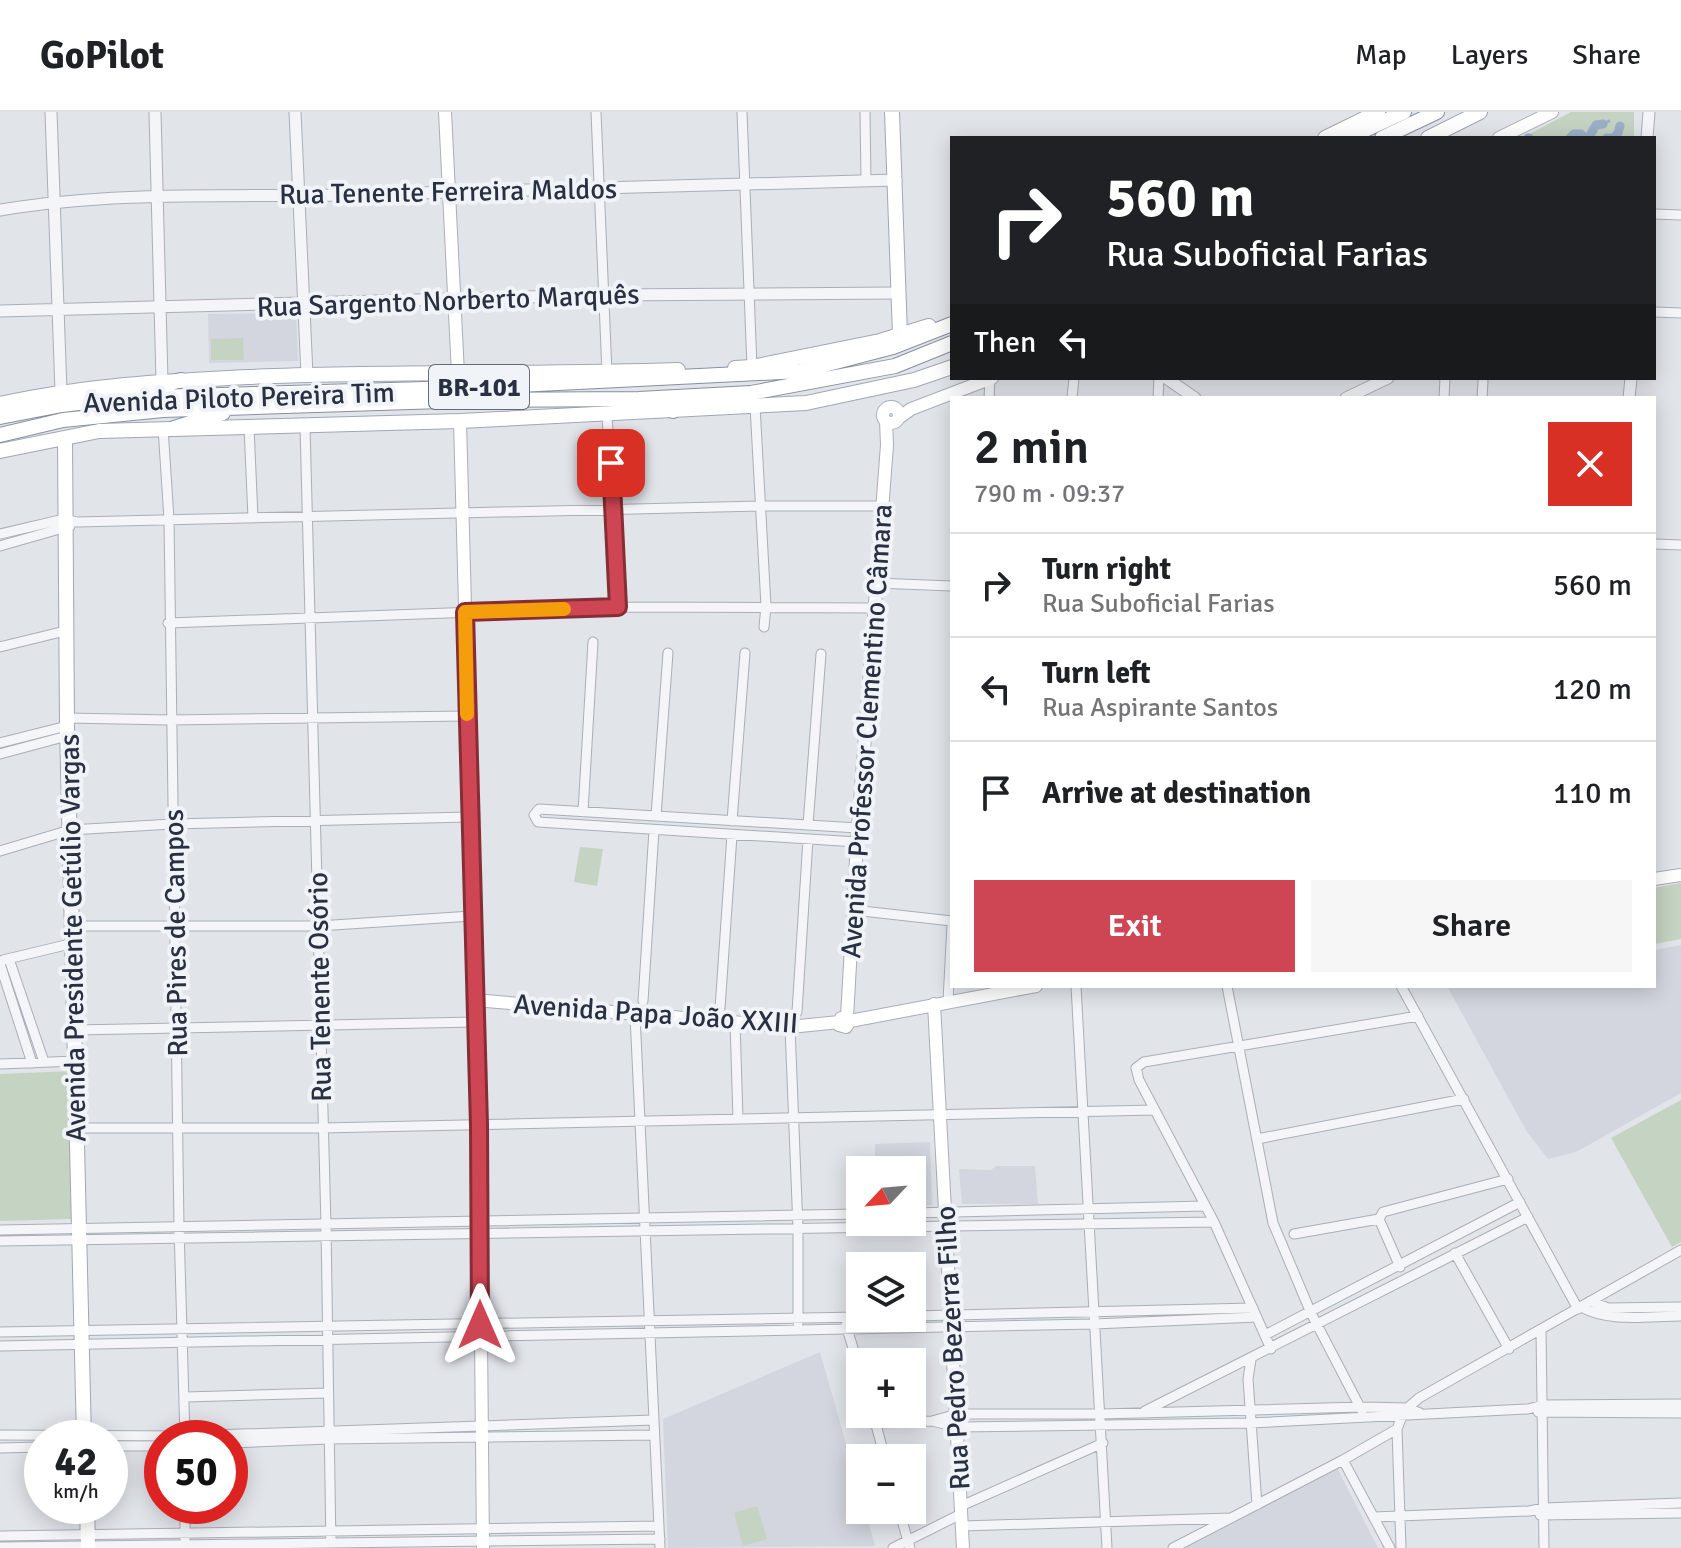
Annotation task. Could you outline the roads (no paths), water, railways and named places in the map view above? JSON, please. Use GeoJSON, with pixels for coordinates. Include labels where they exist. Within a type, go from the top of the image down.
{"type":"FeatureCollection","features":[{"type":"Feature","properties":{"kind":"main road"},"geometry":{"type":"LineString","coordinates":[[445,112],[458,374]]}},
{"type":"Feature","properties":{"kind":"main road"},"geometry":{"type":"LineString","coordinates":[[892,112],[900,335]]}},
{"type":"Feature","properties":{"kind":"main road"},"geometry":{"type":"LineString","coordinates":[[1329,136],[1378,112]]}},
{"type":"Feature","properties":{"kind":"main road"},"geometry":{"type":"LineString","coordinates":[[1353,136],[1404,112]]}},
{"type":"Feature","properties":{"kind":"main road"},"geometry":{"type":"LineString","coordinates":[[1386,136],[1437,112]]}},
{"type":"Feature","properties":{"kind":"main road"},"geometry":{"type":"LineString","coordinates":[[1432,136],[1480,112]]}},
{"type":"Feature","properties":{"kind":"main road"},"geometry":{"type":"LineString","coordinates":[[1503,136],[1552,112]]}},
{"type":"Feature","properties":{"kind":"main road"},"geometry":{"type":"LineString","coordinates":[[0,404],[61,391],[181,380],[307,375],[607,373],[752,367],[900,335],[950,319]]}},
{"type":"Feature","properties":{"kind":"main road","name":"Avenida Piloto Pereira Tim"},"geometry":{"type":"LineString","coordinates":[[0,404],[62,405],[119,398],[458,388],[801,371],[881,351],[950,325]]}},
{"type":"Feature","properties":{"kind":"main road","name":"Avenida Piloto Pereira Tim"},"geometry":{"type":"LineString","coordinates":[[0,435],[63,420],[110,414],[473,400],[639,399],[765,392],[895,366],[950,344]]}},
{"type":"Feature","properties":{"kind":"main road"},"geometry":{"type":"LineString","coordinates":[[0,451],[99,431],[460,421],[806,403],[900,383],[950,368]]}},
{"type":"Feature","properties":{"kind":"main road"},"geometry":{"type":"LineString","coordinates":[[119,398],[181,380]]}},
{"type":"Feature","properties":{"kind":"main road"},"geometry":{"type":"LineString","coordinates":[[863,391],[879,396],[893,414],[986,380]]}},
{"type":"Feature","properties":{"kind":"main road","name":"Avenida Professor Clementino Câmara"},"geometry":{"type":"LineString","coordinates":[[845,1020],[875,583],[887,445],[894,395],[900,383]]}},
{"type":"Feature","properties":{"kind":"main road"},"geometry":{"type":"LineString","coordinates":[[639,399],[673,411]]}},
{"type":"Feature","properties":{"kind":"main road"},"geometry":{"type":"LineString","coordinates":[[168,428],[243,408]]}},
{"type":"Feature","properties":{"kind":"main road"},"geometry":{"type":"LineString","coordinates":[[460,421],[479,1125],[482,1540]]}},
{"type":"Feature","properties":{"kind":"main road","name":"Avenida Presidente Getúlio Vargas"},"geometry":{"type":"LineString","coordinates":[[65,438],[69,523],[65,631],[84,1420]]}},
{"type":"Feature","properties":{"kind":"main road"},"geometry":{"type":"LineString","coordinates":[[1656,879],[1681,875]]}},
{"type":"Feature","properties":{"kind":"main road","name":"Avenida Papa João XXIII"},"geometry":{"type":"LineString","coordinates":[[474,1000],[790,1027],[1024,988]]}},
{"type":"Feature","properties":{"kind":"main road","name":"Rua Pedro Bezerra Filho"},"geometry":{"type":"LineString","coordinates":[[934,1004],[963,1548]]}},
{"type":"Feature","properties":{"kind":"street"},"geometry":{"type":"LineString","coordinates":[[51,112],[61,391]]}},
{"type":"Feature","properties":{"kind":"street"},"geometry":{"type":"LineString","coordinates":[[155,112],[162,381]]}},
{"type":"Feature","properties":{"kind":"street"},"geometry":{"type":"LineString","coordinates":[[295,112],[307,375]]}},
{"type":"Feature","properties":{"kind":"street"},"geometry":{"type":"LineString","coordinates":[[596,112],[607,373]]}},
{"type":"Feature","properties":{"kind":"street"},"geometry":{"type":"LineString","coordinates":[[742,112],[752,367]]}},
{"type":"Feature","properties":{"kind":"street"},"geometry":{"type":"LineString","coordinates":[[865,112],[866,181]]}},
{"type":"Feature","properties":{"kind":"street"},"geometry":{"type":"LineString","coordinates":[[1647,136],[1649,112]]}},
{"type":"Feature","properties":{"kind":"street","name":"Rua Tenente Ferreira Maldos"},"geometry":{"type":"LineString","coordinates":[[0,210],[55,201],[158,196],[896,180]]}},
{"type":"Feature","properties":{"kind":"street"},"geometry":{"type":"LineString","coordinates":[[1656,214],[1681,215]]}},
{"type":"Feature","properties":{"kind":"street","name":"Rua Sargento Norberto Marquês"},"geometry":{"type":"LineString","coordinates":[[0,311],[606,295],[897,293]]}},
{"type":"Feature","properties":{"kind":"street"},"geometry":{"type":"LineString","coordinates":[[1656,312],[1681,313]]}},
{"type":"Feature","properties":{"kind":"street"},"geometry":{"type":"LineString","coordinates":[[1169,380],[1192,396]]}},
{"type":"Feature","properties":{"kind":"street"},"geometry":{"type":"LineString","coordinates":[[1361,394],[1385,380]]}},
{"type":"Feature","properties":{"kind":"street"},"geometry":{"type":"LineString","coordinates":[[1482,396],[1483,381]]}},
{"type":"Feature","properties":{"kind":"street"},"geometry":{"type":"LineString","coordinates":[[755,406],[766,606],[764,627]]}},
{"type":"Feature","properties":{"kind":"street"},"geometry":{"type":"LineString","coordinates":[[607,415],[618,607]]}},
{"type":"Feature","properties":{"kind":"street","name":"Rua Tenente Osório"},"geometry":{"type":"LineString","coordinates":[[305,426],[331,1541]]}},
{"type":"Feature","properties":{"kind":"street"},"geometry":{"type":"LineString","coordinates":[[249,427],[253,518]]}},
{"type":"Feature","properties":{"kind":"street","name":"Rua Pires de Campos"},"geometry":{"type":"LineString","coordinates":[[168,428],[168,623],[185,1420]]}},
{"type":"Feature","properties":{"kind":"street"},"geometry":{"type":"LineString","coordinates":[[0,534],[69,523],[169,519],[882,506]]}},
{"type":"Feature","properties":{"kind":"street"},"geometry":{"type":"LineString","coordinates":[[0,546],[69,523]]}},
{"type":"Feature","properties":{"kind":"street"},"geometry":{"type":"LineString","coordinates":[[1656,544],[1681,545]]}},
{"type":"Feature","properties":{"kind":"street"},"geometry":{"type":"LineString","coordinates":[[875,583],[950,586]]}},
{"type":"Feature","properties":{"kind":"street"},"geometry":{"type":"LineString","coordinates":[[168,623],[618,607],[874,608]]}},
{"type":"Feature","properties":{"kind":"street"},"geometry":{"type":"LineString","coordinates":[[0,647],[65,631]]}},
{"type":"Feature","properties":{"kind":"street"},"geometry":{"type":"LineString","coordinates":[[583,812],[593,642]]}},
{"type":"Feature","properties":{"kind":"street"},"geometry":{"type":"LineString","coordinates":[[656,816],[668,653]]}},
{"type":"Feature","properties":{"kind":"street"},"geometry":{"type":"LineString","coordinates":[[732,821],[745,653]]}},
{"type":"Feature","properties":{"kind":"street"},"geometry":{"type":"LineString","coordinates":[[808,825],[821,654]]}},
{"type":"Feature","properties":{"kind":"street"},"geometry":{"type":"LineString","coordinates":[[0,743],[67,727],[170,720],[467,716]]}},
{"type":"Feature","properties":{"kind":"street"},"geometry":{"type":"LineString","coordinates":[[0,754],[67,727]]}},
{"type":"Feature","properties":{"kind":"street"},"geometry":{"type":"LineString","coordinates":[[857,842],[538,822],[534,815],[539,809],[858,828]]}},
{"type":"Feature","properties":{"kind":"street"},"geometry":{"type":"LineString","coordinates":[[552,810],[552,823]]}},
{"type":"Feature","properties":{"kind":"street"},"geometry":{"type":"LineString","coordinates":[[625,828],[626,814]]}},
{"type":"Feature","properties":{"kind":"street"},"geometry":{"type":"LineString","coordinates":[[0,851],[70,830],[172,824],[469,817]]}},
{"type":"Feature","properties":{"kind":"street"},"geometry":{"type":"LineString","coordinates":[[701,819],[701,832]]}},
{"type":"Feature","properties":{"kind":"street"},"geometry":{"type":"LineString","coordinates":[[777,837],[779,823]]}},
{"type":"Feature","properties":{"kind":"street"},"geometry":{"type":"LineString","coordinates":[[643,1001],[654,830]]}},
{"type":"Feature","properties":{"kind":"street"},"geometry":{"type":"LineString","coordinates":[[720,1008],[732,835]]}},
{"type":"Feature","properties":{"kind":"street"},"geometry":{"type":"LineString","coordinates":[[797,1012],[808,839]]}},
{"type":"Feature","properties":{"kind":"street"},"geometry":{"type":"LineString","coordinates":[[853,910],[950,923]]}},
{"type":"Feature","properties":{"kind":"street"},"geometry":{"type":"LineString","coordinates":[[73,926],[318,926],[472,916]]}},
{"type":"Feature","properties":{"kind":"street"},"geometry":{"type":"LineString","coordinates":[[3,961],[74,943]]}},
{"type":"Feature","properties":{"kind":"street"},"geometry":{"type":"LineString","coordinates":[[3,961],[44,1062]]}},
{"type":"Feature","properties":{"kind":"street"},"geometry":{"type":"LineString","coordinates":[[3,961],[32,1063]]}},
{"type":"Feature","properties":{"kind":"street"},"geometry":{"type":"LineString","coordinates":[[948,1001],[950,962]]}},
{"type":"Feature","properties":{"kind":"street"},"geometry":{"type":"LineString","coordinates":[[1076,988],[1107,1548]]}},
{"type":"Feature","properties":{"kind":"street"},"geometry":{"type":"LineString","coordinates":[[1227,988],[1273,1223],[1317,1326],[1362,1407],[1363,1419]]}},
{"type":"Feature","properties":{"kind":"street"},"geometry":{"type":"LineString","coordinates":[[1402,988],[1528,1217],[1583,1306],[1609,1316],[1681,1316]]}},
{"type":"Feature","properties":{"kind":"street"},"geometry":{"type":"LineString","coordinates":[[0,1547],[88,1543],[482,1540],[660,1544],[635,1015]]}},
{"type":"Feature","properties":{"kind":"street"},"geometry":{"type":"LineString","coordinates":[[1271,1349],[1214,1222],[1136,1068],[1139,1064],[1418,1016]]}},
{"type":"Feature","properties":{"kind":"street"},"geometry":{"type":"LineString","coordinates":[[75,1030],[475,1022]]}},
{"type":"Feature","properties":{"kind":"street"},"geometry":{"type":"LineString","coordinates":[[735,1022],[738,1119]]}},
{"type":"Feature","properties":{"kind":"street"},"geometry":{"type":"LineString","coordinates":[[790,1027],[798,1215],[798,1331]]}},
{"type":"Feature","properties":{"kind":"street"},"geometry":{"type":"LineString","coordinates":[[0,1064],[76,1061]]}},
{"type":"Feature","properties":{"kind":"street"},"geometry":{"type":"LineString","coordinates":[[1257,1139],[1464,1099]]}},
{"type":"Feature","properties":{"kind":"street"},"geometry":{"type":"LineString","coordinates":[[77,1128],[322,1128],[1155,1110]]}},
{"type":"Feature","properties":{"kind":"street"},"geometry":{"type":"LineString","coordinates":[[1379,1219],[1383,1212],[1508,1179]]}},
{"type":"Feature","properties":{"kind":"street"},"geometry":{"type":"LineString","coordinates":[[1265,1335],[1520,1202]]}},
{"type":"Feature","properties":{"kind":"street"},"geometry":{"type":"LineString","coordinates":[[0,1241],[179,1227],[646,1224],[798,1229],[1205,1206]]}},
{"type":"Feature","properties":{"kind":"street"},"geometry":{"type":"LineString","coordinates":[[646,1224],[846,1214]]}},
{"type":"Feature","properties":{"kind":"street"},"geometry":{"type":"LineString","coordinates":[[926,1216],[945,1220],[1089,1224],[1214,1222]]}},
{"type":"Feature","properties":{"kind":"street"},"geometry":{"type":"LineString","coordinates":[[1142,1413],[1528,1217]]}},
{"type":"Feature","properties":{"kind":"street"},"geometry":{"type":"LineString","coordinates":[[1294,1234],[1379,1219]]}},
{"type":"Feature","properties":{"kind":"street"},"geometry":{"type":"LineString","coordinates":[[1379,1219],[1400,1267]]}},
{"type":"Feature","properties":{"kind":"street"},"geometry":{"type":"LineString","coordinates":[[0,1230],[179,1238],[326,1237],[479,1226]]}},
{"type":"Feature","properties":{"kind":"street"},"geometry":{"type":"LineString","coordinates":[[1401,1548],[1397,1429],[1404,1412],[1419,1398],[1681,1250]]}},
{"type":"Feature","properties":{"kind":"street"},"geometry":{"type":"LineString","coordinates":[[1455,1253],[1509,1349]]}},
{"type":"Feature","properties":{"kind":"street"},"geometry":{"type":"LineString","coordinates":[[1583,1306],[1681,1307]]}},
{"type":"Feature","properties":{"kind":"street"},"geometry":{"type":"LineString","coordinates":[[926,1323],[1004,1313],[1094,1311],[1185,1315]]}},
{"type":"Feature","properties":{"kind":"street"},"geometry":{"type":"LineString","coordinates":[[1004,1313],[1004,1326]]}},
{"type":"Feature","properties":{"kind":"street"},"geometry":{"type":"LineString","coordinates":[[926,1318],[1004,1326],[1094,1324],[1185,1315],[1255,1313]]}},
{"type":"Feature","properties":{"kind":"street"},"geometry":{"type":"LineString","coordinates":[[0,1332],[183,1344],[648,1320],[845,1318],[846,1324]]}},
{"type":"Feature","properties":{"kind":"street"},"geometry":{"type":"LineString","coordinates":[[0,1346],[182,1330],[327,1327],[649,1334],[846,1329]]}},
{"type":"Feature","properties":{"kind":"street"},"geometry":{"type":"LineString","coordinates":[[1541,1330],[1544,1548]]}},
{"type":"Feature","properties":{"kind":"street"},"geometry":{"type":"LineString","coordinates":[[1251,1360],[1248,1379],[1257,1505]]}},
{"type":"Feature","properties":{"kind":"street"},"geometry":{"type":"LineString","coordinates":[[185,1397],[328,1393]]}},
{"type":"Feature","properties":{"kind":"street"},"geometry":{"type":"LineString","coordinates":[[1543,1409],[1681,1404]]}},
{"type":"Feature","properties":{"kind":"street"},"geometry":{"type":"LineString","coordinates":[[1101,1420],[1142,1413],[1362,1407],[1423,1414],[1528,1409],[1681,1413]]}},
{"type":"Feature","properties":{"kind":"street"},"geometry":{"type":"LineString","coordinates":[[926,1421],[1250,1423],[1363,1419],[1404,1412]]}},
{"type":"Feature","properties":{"kind":"street"},"geometry":{"type":"LineString","coordinates":[[482,1432],[653,1420]]}},
{"type":"Feature","properties":{"kind":"street"},"geometry":{"type":"LineString","coordinates":[[1173,1548],[1397,1429]]}},
{"type":"Feature","properties":{"kind":"street"},"geometry":{"type":"LineString","coordinates":[[248,1436],[482,1432],[654,1435]]}},
{"type":"Feature","properties":{"kind":"street"},"geometry":{"type":"LineString","coordinates":[[248,1441],[328,1434]]}},
{"type":"Feature","properties":{"kind":"street"},"geometry":{"type":"LineString","coordinates":[[0,1435],[24,1435]]}},
{"type":"Feature","properties":{"kind":"street"},"geometry":{"type":"LineString","coordinates":[[893,1548],[909,1544],[1103,1443]]}},
{"type":"Feature","properties":{"kind":"street"},"geometry":{"type":"LineString","coordinates":[[0,1448],[24,1447]]}},
{"type":"Feature","properties":{"kind":"street"},"geometry":{"type":"LineString","coordinates":[[1343,1460],[1390,1548]]}},
{"type":"Feature","properties":{"kind":"street"},"geometry":{"type":"LineString","coordinates":[[1544,1512],[1681,1503]]}},
{"type":"Feature","properties":{"kind":"street"},"geometry":{"type":"LineString","coordinates":[[1374,1517],[1529,1511],[1681,1513]]}},
{"type":"Feature","properties":{"kind":"street"},"geometry":{"type":"LineString","coordinates":[[961,1515],[1107,1522],[1231,1518]]}},
{"type":"Feature","properties":{"kind":"street"},"geometry":{"type":"LineString","coordinates":[[903,1524],[909,1544]]}},
{"type":"Feature","properties":{"kind":"street"},"geometry":{"type":"LineString","coordinates":[[482,1540],[659,1526]]}},
{"type":"Feature","properties":{"kind":"street"},"geometry":{"type":"LineString","coordinates":[[0,1536],[88,1543]]}},
{"type":"Feature","properties":{"kind":"waterway"},"geometry":{"type":"LineString","coordinates":[[1603,124],[1609,121]]}},
{"type":"Feature","properties":{"kind":"waterway"},"geometry":{"type":"LineString","coordinates":[[1590,136],[1596,125],[1603,124]]}},
{"type":"Feature","properties":{"kind":"waterway"},"geometry":{"type":"LineString","coordinates":[[1616,136],[1620,126]]}},
{"type":"Feature","properties":{"kind":"waterway"},"geometry":{"type":"LineString","coordinates":[[1572,136],[1582,136]]}}]}
